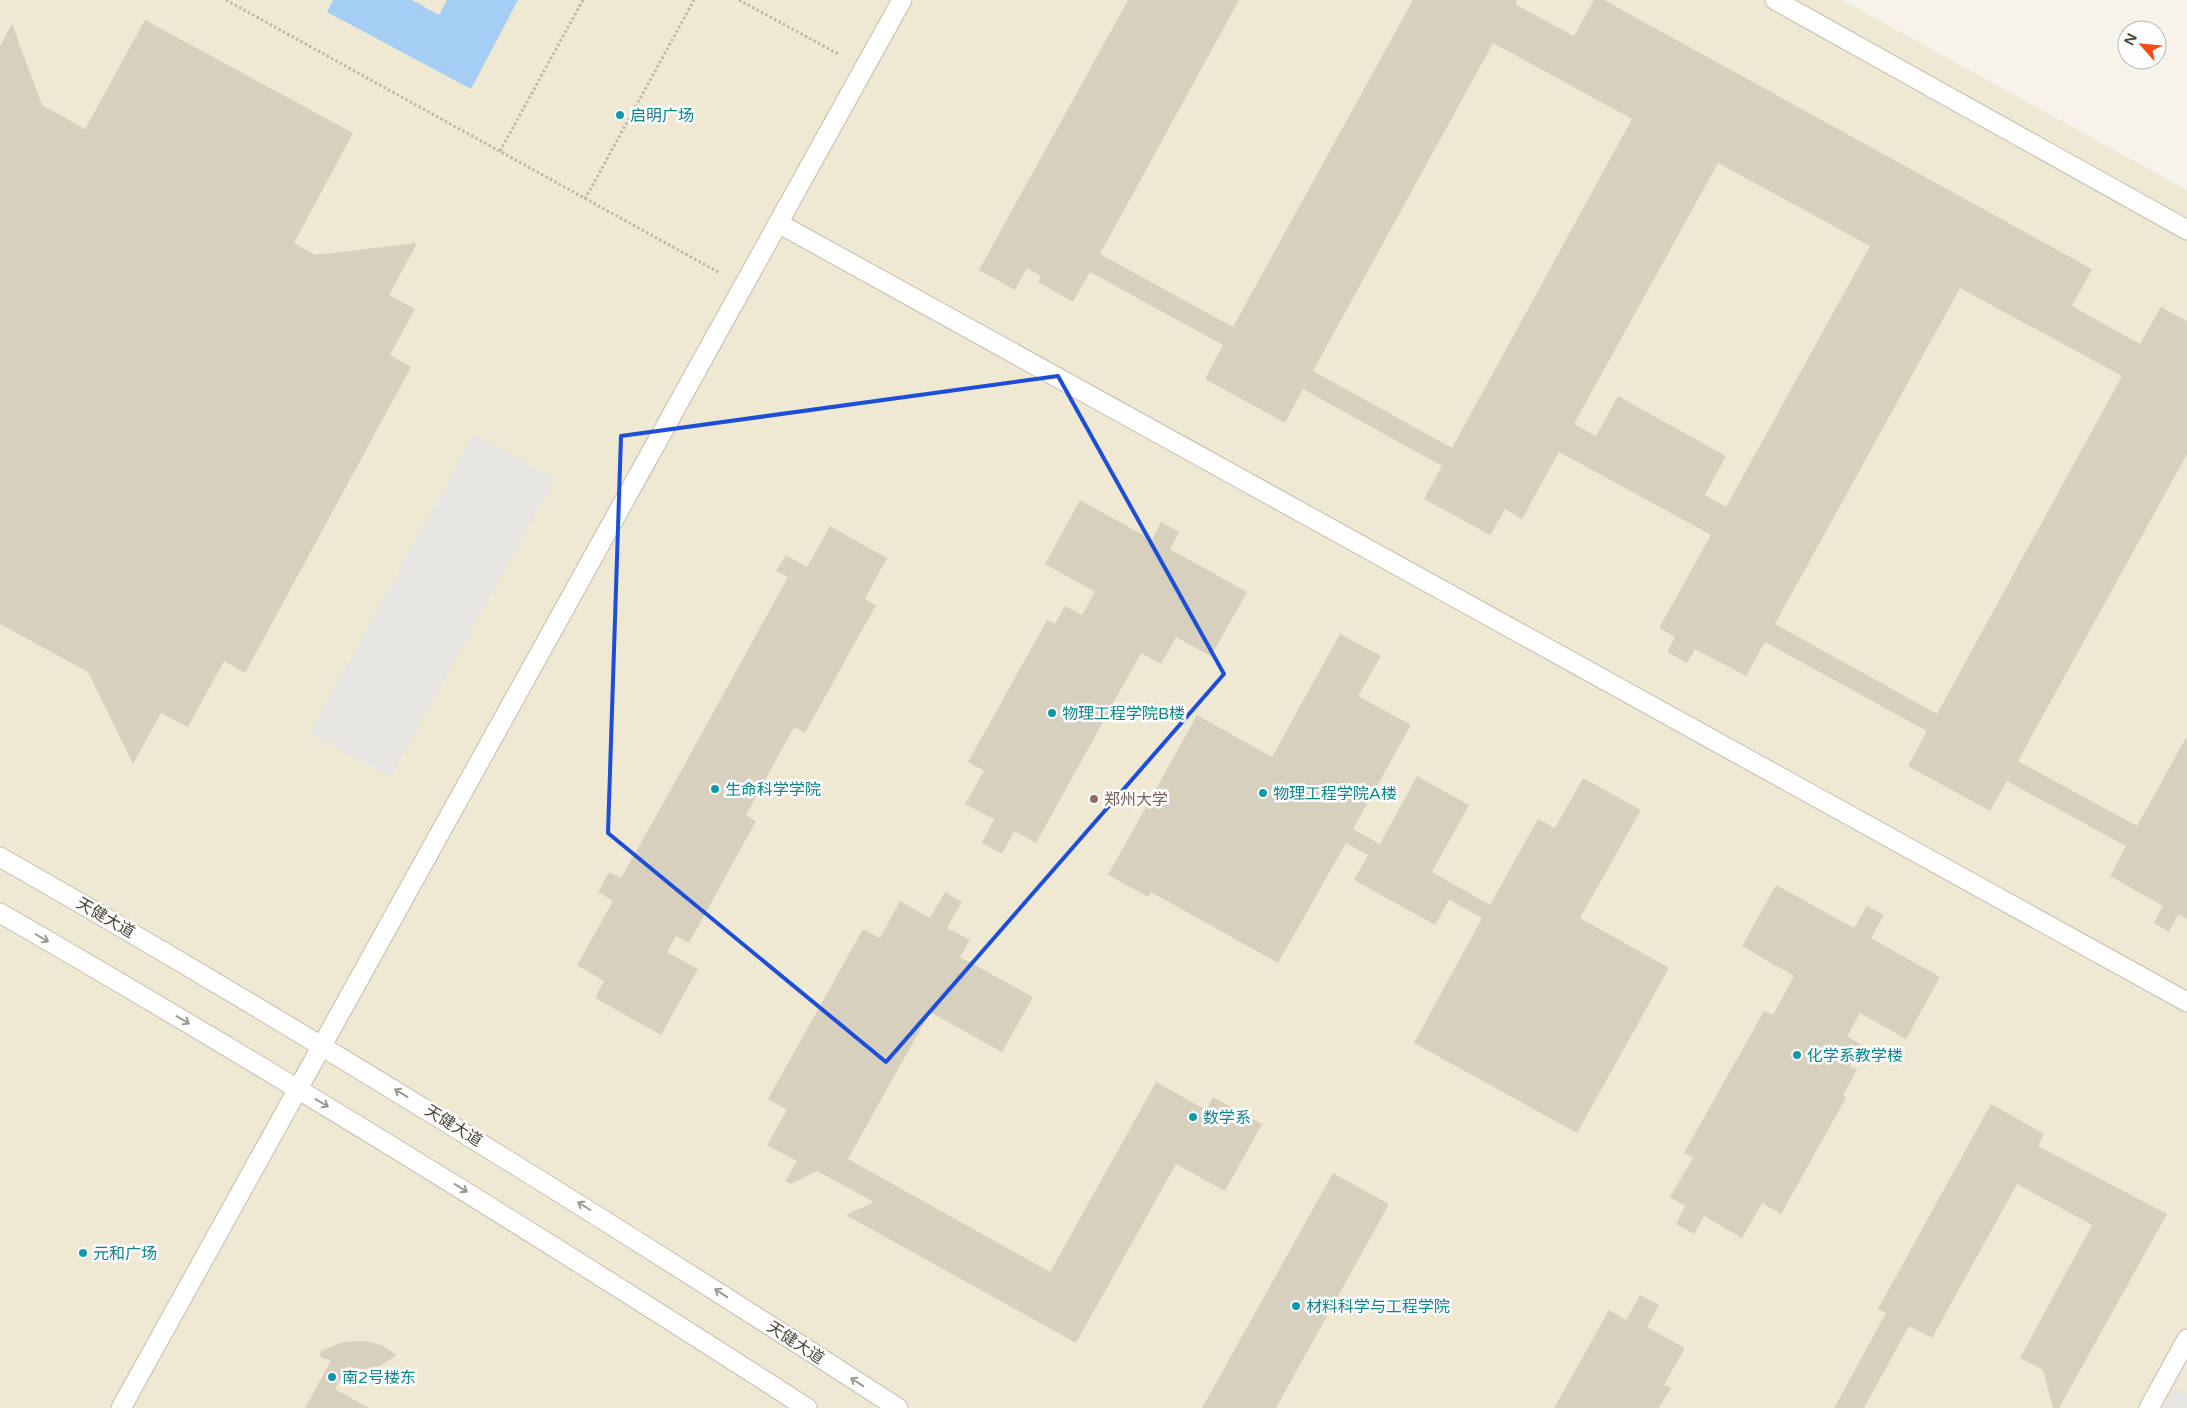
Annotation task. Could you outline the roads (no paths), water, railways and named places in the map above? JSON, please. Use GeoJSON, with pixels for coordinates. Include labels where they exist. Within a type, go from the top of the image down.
{"type":"FeatureCollection","features":[{"type":"Feature","properties":{"kind":"lane"},"geometry":{"type":"LineString","coordinates":[[121,1408],[902,0]]}},
{"type":"Feature","properties":{"kind":"lane"},"geometry":{"type":"LineString","coordinates":[[1776,0],[2187,230]]}},
{"type":"Feature","properties":{"kind":"lane"},"geometry":{"type":"LineString","coordinates":[[778,223],[2187,1002]]}},
{"type":"Feature","properties":{"kind":"lane","name":"天健大道"},"geometry":{"type":"LineString","coordinates":[[0,856],[322,1045],[650,1248],[898,1408]]}},
{"type":"Feature","properties":{"kind":"lane"},"geometry":{"type":"LineString","coordinates":[[0,913],[298,1088],[632,1295],[808,1408]]}},
{"type":"Feature","properties":{"kind":"lane"},"geometry":{"type":"LineString","coordinates":[[2149,1408],[2187,1339]]}},
{"type":"Feature","properties":{"kind":"water"},"geometry":{"type":"Polygon","coordinates":[[[333,0],[412,0],[439,15],[447,0],[518,0],[471,89],[327,12],[333,0]]]}},
{"type":"Feature","properties":{"kind":"place","name":"启明广场"},"geometry":{"type":"Point","coordinates":[620,115]}},
{"type":"Feature","properties":{"kind":"place","name":"物理工程学院B楼"},"geometry":{"type":"Point","coordinates":[1052,713]}},
{"type":"Feature","properties":{"kind":"place","name":"生命科学学院"},"geometry":{"type":"Point","coordinates":[715,789]}},
{"type":"Feature","properties":{"kind":"place","name":"物理工程学院A楼"},"geometry":{"type":"Point","coordinates":[1263,793]}},
{"type":"Feature","properties":{"kind":"place","name":"郑州大学"},"geometry":{"type":"Point","coordinates":[1094,799]}},
{"type":"Feature","properties":{"kind":"place","name":"化学系教学楼"},"geometry":{"type":"Point","coordinates":[1797,1055]}},
{"type":"Feature","properties":{"kind":"place","name":"数学系"},"geometry":{"type":"Point","coordinates":[1193,1117]}},
{"type":"Feature","properties":{"kind":"place","name":"元和广场"},"geometry":{"type":"Point","coordinates":[83,1253]}},
{"type":"Feature","properties":{"kind":"place","name":"材料科学与工程学院"},"geometry":{"type":"Point","coordinates":[1296,1306]}},
{"type":"Feature","properties":{"kind":"place","name":"南2号楼东"},"geometry":{"type":"Point","coordinates":[332,1377]}}]}
